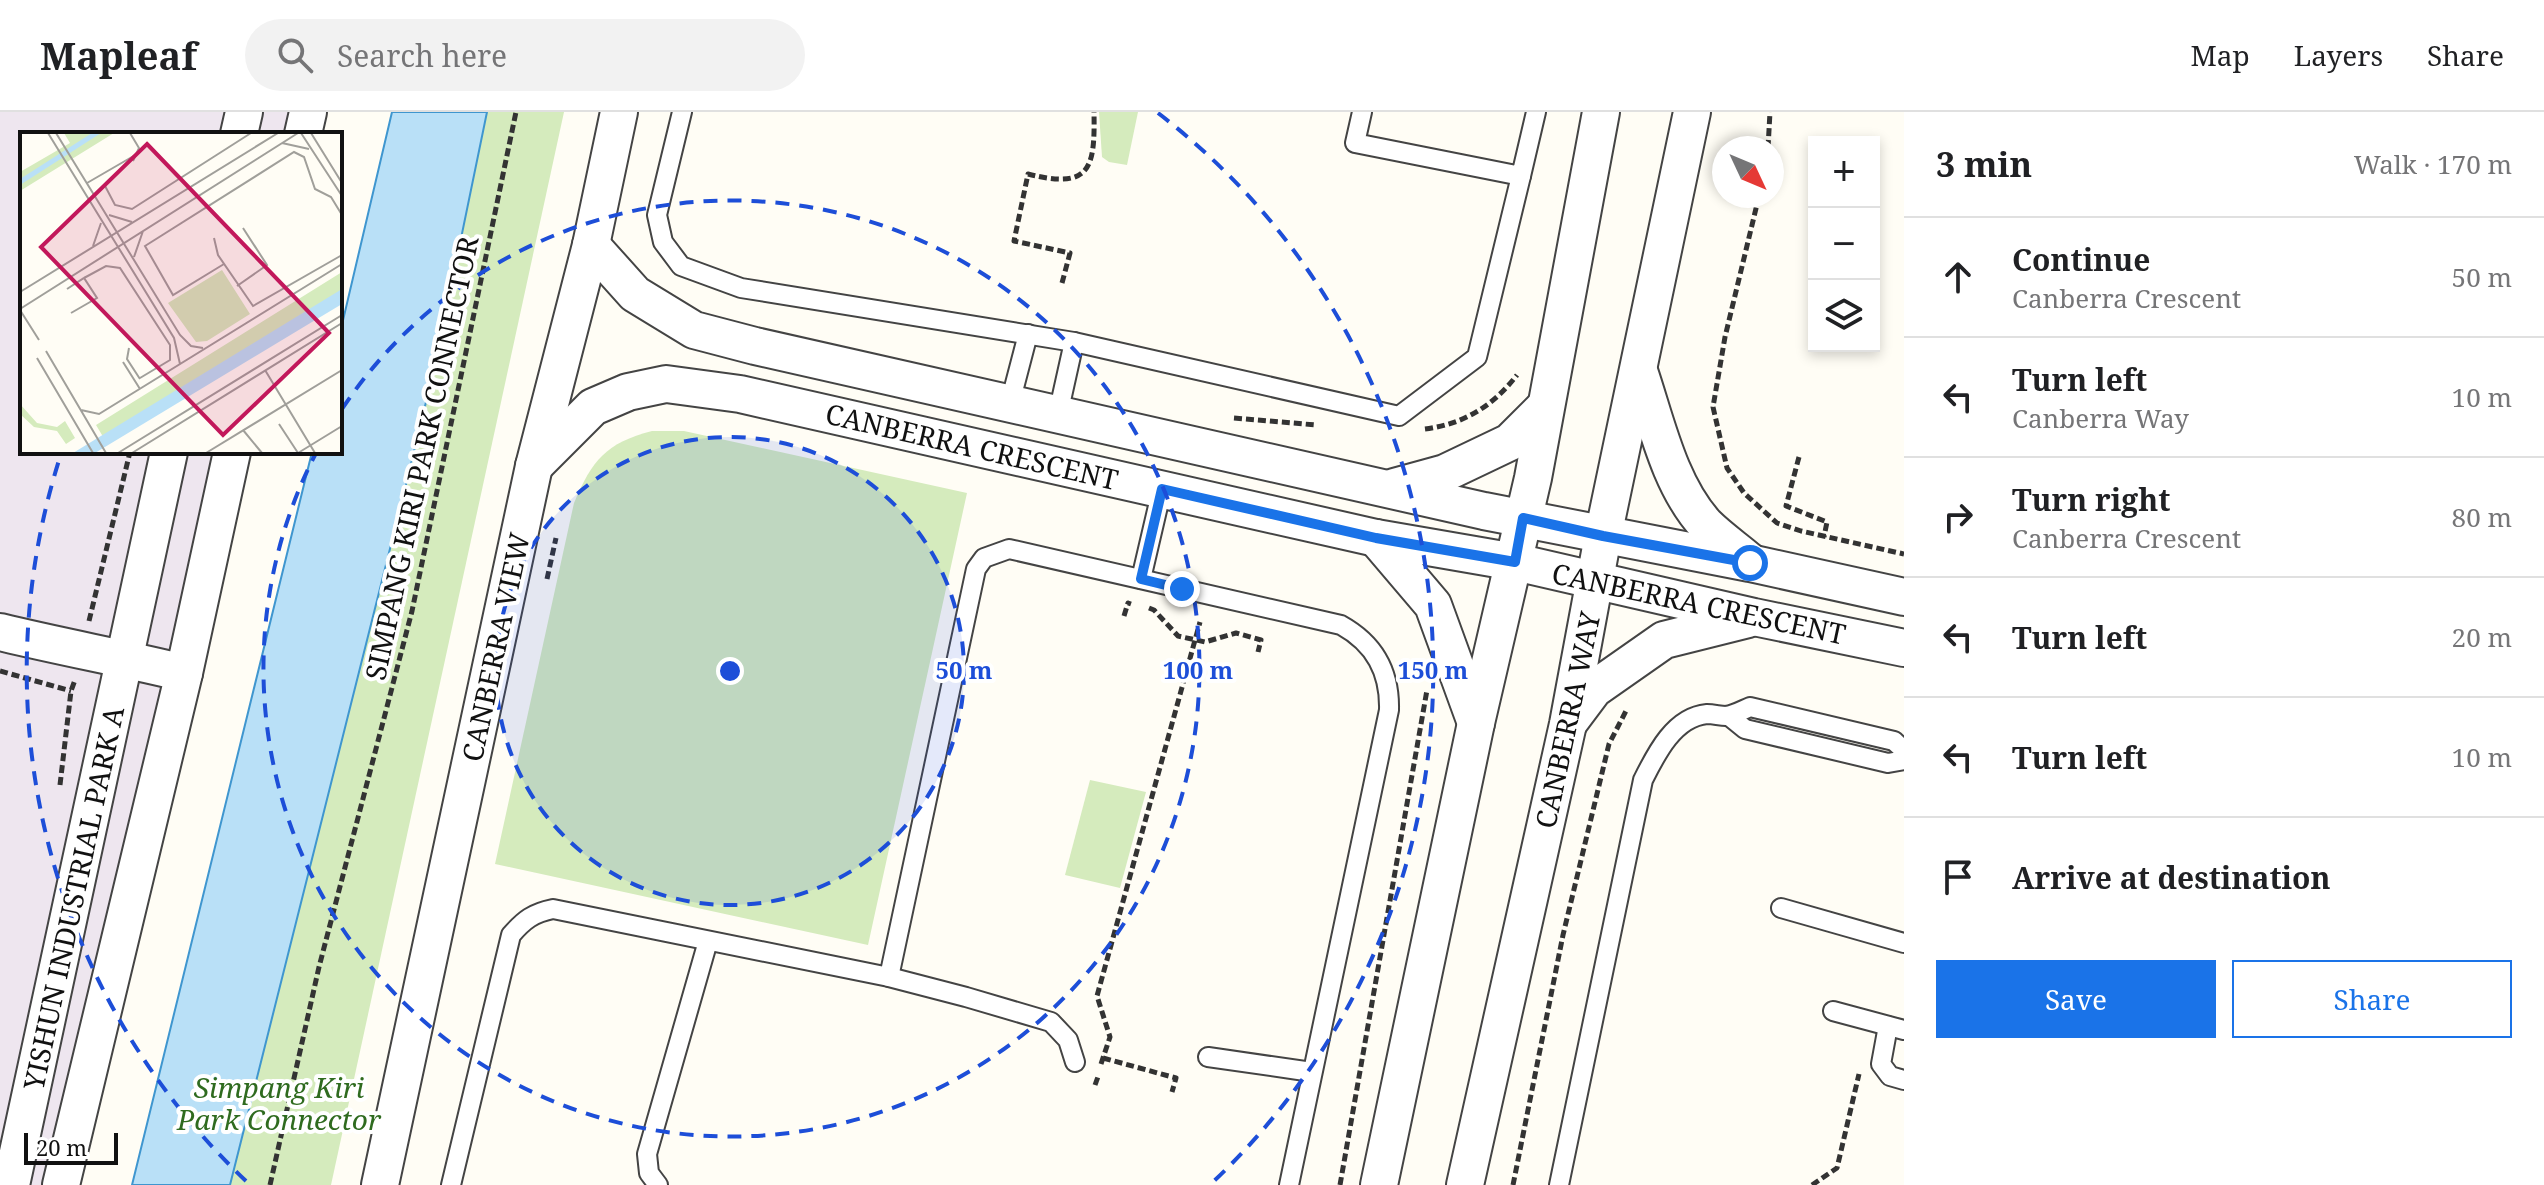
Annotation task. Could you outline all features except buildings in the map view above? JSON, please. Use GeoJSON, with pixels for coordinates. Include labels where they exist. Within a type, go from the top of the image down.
{"type":"FeatureCollection","features":[{"type":"Feature","properties":{"kind":"street"},"geometry":{"type":"LineString","coordinates":[[239,132],[244,112]]}},
{"type":"Feature","properties":{"kind":"street"},"geometry":{"type":"LineString","coordinates":[[303,132],[308,112]]}},
{"type":"Feature","properties":{"kind":"street","name":"CANBERRA VIEW"},"geometry":{"type":"LineString","coordinates":[[380,1185],[534,466],[591,245],[619,112]]}},
{"type":"Feature","properties":{"kind":"street"},"geometry":{"type":"LineString","coordinates":[[1379,1185],[1476,723],[1533,478],[1601,112]]}},
{"type":"Feature","properties":{"kind":"street","name":"CANBERRA WAY"},"geometry":{"type":"LineString","coordinates":[[1465,1185],[1568,724],[1603,536],[1692,112]]}},
{"type":"Feature","properties":{"kind":"street","name":"CANBERRA CRESCENT"},"geometry":{"type":"LineString","coordinates":[[591,245],[635,294],[694,330],[1603,536],[1750,563],[1904,597]]}},
{"type":"Feature","properties":{"kind":"street"},"geometry":{"type":"LineString","coordinates":[[1639,371],[1685,493],[1705,524],[1750,563]]}},
{"type":"Feature","properties":{"kind":"street","name":"CANBERRA CRESCENT"},"geometry":{"type":"LineString","coordinates":[[534,466],[593,407],[628,392],[666,384],[740,394],[1376,538],[1515,562],[1904,648]]}},
{"type":"Feature","properties":{"kind":"street"},"geometry":{"type":"LineString","coordinates":[[1010,403],[1003,428],[1005,439],[1019,458]]}},
{"type":"Feature","properties":{"kind":"street"},"geometry":{"type":"LineString","coordinates":[[1389,488],[1445,473],[1510,442],[1545,407]]}},
{"type":"Feature","properties":{"kind":"street","name":"YISHUN INDUSTRIAL PARK A"},"geometry":{"type":"LineString","coordinates":[[11,1185],[169,454]]}},
{"type":"Feature","properties":{"kind":"street","name":"YISHUN INDUSTRIAL PARK A"},"geometry":{"type":"LineString","coordinates":[[61,1185],[184,673],[232,454]]}},
{"type":"Feature","properties":{"kind":"street"},"geometry":{"type":"LineString","coordinates":[[1376,538],[1433,605],[1476,723]]}},
{"type":"Feature","properties":{"kind":"street"},"geometry":{"type":"LineString","coordinates":[[1568,724],[1594,689],[1664,640],[1754,617]]}},
{"type":"Feature","properties":{"kind":"street"},"geometry":{"type":"LineString","coordinates":[[0,632],[184,673]]}},
{"type":"Feature","properties":{"kind":"lane"},"geometry":{"type":"LineString","coordinates":[[682,112],[657,215],[663,242],[681,266],[741,288],[1074,342],[1399,416],[1477,357],[1536,112]]}},
{"type":"Feature","properties":{"kind":"lane"},"geometry":{"type":"LineString","coordinates":[[1362,112],[1355,143],[1521,176]]}},
{"type":"Feature","properties":{"kind":"lane"},"geometry":{"type":"LineString","coordinates":[[1010,403],[1028,334]]}},
{"type":"Feature","properties":{"kind":"lane"},"geometry":{"type":"LineString","coordinates":[[1058,414],[1074,342]]}},
{"type":"Feature","properties":{"kind":"lane"},"geometry":{"type":"LineString","coordinates":[[1141,579],[1162,489]]}},
{"type":"Feature","properties":{"kind":"lane"},"geometry":{"type":"LineString","coordinates":[[889,977],[976,569],[984,558],[1009,549],[1341,625],[1361,636],[1379,658],[1390,688],[1389,710],[1289,1185]]}},
{"type":"Feature","properties":{"kind":"lane"},"geometry":{"type":"LineString","coordinates":[[1559,1185],[1643,780],[1655,754],[1670,735],[1685,723],[1705,714],[1729,716],[1750,707],[1894,741],[1904,750]]}},
{"type":"Feature","properties":{"kind":"lane"},"geometry":{"type":"LineString","coordinates":[[1729,716],[1745,729],[1888,763],[1904,760]]}},
{"type":"Feature","properties":{"kind":"lane"},"geometry":{"type":"LineString","coordinates":[[1781,908],[1904,943]]}},
{"type":"Feature","properties":{"kind":"lane"},"geometry":{"type":"LineString","coordinates":[[451,1185],[511,935],[534,913],[553,909],[889,977],[1051,1022],[1068,1040],[1075,1062]]}},
{"type":"Feature","properties":{"kind":"lane"},"geometry":{"type":"LineString","coordinates":[[658,1185],[649,1173],[647,1154],[708,941]]}},
{"type":"Feature","properties":{"kind":"lane"},"geometry":{"type":"LineString","coordinates":[[1833,1011],[1896,1028],[1881,1064],[1890,1076],[1904,1080]]}},
{"type":"Feature","properties":{"kind":"lane"},"geometry":{"type":"LineString","coordinates":[[1208,1057],[1312,1072]]}},
{"type":"Feature","properties":{"kind":"path","name":"SIMPANG KIRI PARK CONNECTOR"},"geometry":{"type":"LineString","coordinates":[[270,1185],[319,967],[412,611],[516,112]]}},
{"type":"Feature","properties":{"kind":"path"},"geometry":{"type":"LineString","coordinates":[[1062,283],[1070,253],[1014,241],[1028,174],[1052,180],[1069,179],[1084,172],[1093,154],[1094,112]]}},
{"type":"Feature","properties":{"kind":"path"},"geometry":{"type":"LineString","coordinates":[[1769,136],[1770,112]]}},
{"type":"Feature","properties":{"kind":"path"},"geometry":{"type":"LineString","coordinates":[[1756,208],[1725,337],[1713,407],[1727,468],[1744,493],[1777,523],[1824,537],[1904,554]]}},
{"type":"Feature","properties":{"kind":"path"},"geometry":{"type":"LineString","coordinates":[[59,797],[71,691],[86,653],[86,633],[130,454]]}},
{"type":"Feature","properties":{"kind":"path"},"geometry":{"type":"LineString","coordinates":[[1799,457],[1786,506],[1827,522],[1824,537]]}},
{"type":"Feature","properties":{"kind":"path"},"geometry":{"type":"LineString","coordinates":[[549,572],[558,529]]}},
{"type":"Feature","properties":{"kind":"path"},"geometry":{"type":"LineString","coordinates":[[1124,616],[1128,603],[1154,610],[1178,636],[1205,642],[1236,633],[1261,640],[1258,652]]}},
{"type":"Feature","properties":{"kind":"path"},"geometry":{"type":"LineString","coordinates":[[1095,1085],[1110,1037],[1097,996],[1200,622]]}},
{"type":"Feature","properties":{"kind":"path"},"geometry":{"type":"LineString","coordinates":[[0,671],[71,691]]}},
{"type":"Feature","properties":{"kind":"path"},"geometry":{"type":"LineString","coordinates":[[1340,1185],[1428,685]]}},
{"type":"Feature","properties":{"kind":"path"},"geometry":{"type":"LineString","coordinates":[[1513,1185],[1563,935],[1609,744],[1628,706]]}},
{"type":"Feature","properties":{"kind":"path"},"geometry":{"type":"LineString","coordinates":[[1103,1058],[1176,1078],[1172,1092]]}},
{"type":"Feature","properties":{"kind":"path"},"geometry":{"type":"LineString","coordinates":[[1812,1185],[1837,1168],[1860,1072],[1881,1064]]}},
{"type":"Feature","properties":{"kind":"shaded area"},"geometry":{"type":"Polygon","coordinates":[[[0,112],[305,112],[301,132],[20,132],[20,454],[232,454],[74,1185],[0,1185],[0,112]]]}},
{"type":"Feature","properties":{"kind":"green space","name":"Simpang Kiri Park Connector"},"geometry":{"type":"Polygon","coordinates":[[[428,112],[564,112],[331,1185],[192,1185],[428,112]]]}},
{"type":"Feature","properties":{"kind":"green space"},"geometry":{"type":"Polygon","coordinates":[[[1099,112],[1138,112],[1127,165],[1109,162],[1102,157],[1099,112]]]}},
{"type":"Feature","properties":{"kind":"green space"},"geometry":{"type":"Polygon","coordinates":[[[652,431],[684,431],[967,493],[868,945],[495,864],[574,503],[587,475],[602,455],[623,441],[652,431]]]}},
{"type":"Feature","properties":{"kind":"green space"},"geometry":{"type":"Polygon","coordinates":[[[1090,780],[1146,792],[1120,888],[1065,875],[1090,780]]]}},
{"type":"Feature","properties":{"kind":"water"},"geometry":{"type":"Polygon","coordinates":[[[392,112],[487,112],[435,365],[230,1185],[132,1185],[312,454],[342,454],[342,324],[392,112]]]}},
{"type":"Feature","properties":{"kind":"route"},"geometry":{"type":"LineString","coordinates":[[1182,589],[1141,579],[1162,489],[1376,538],[1515,562],[1523,518],[1750,563]]}}]}
